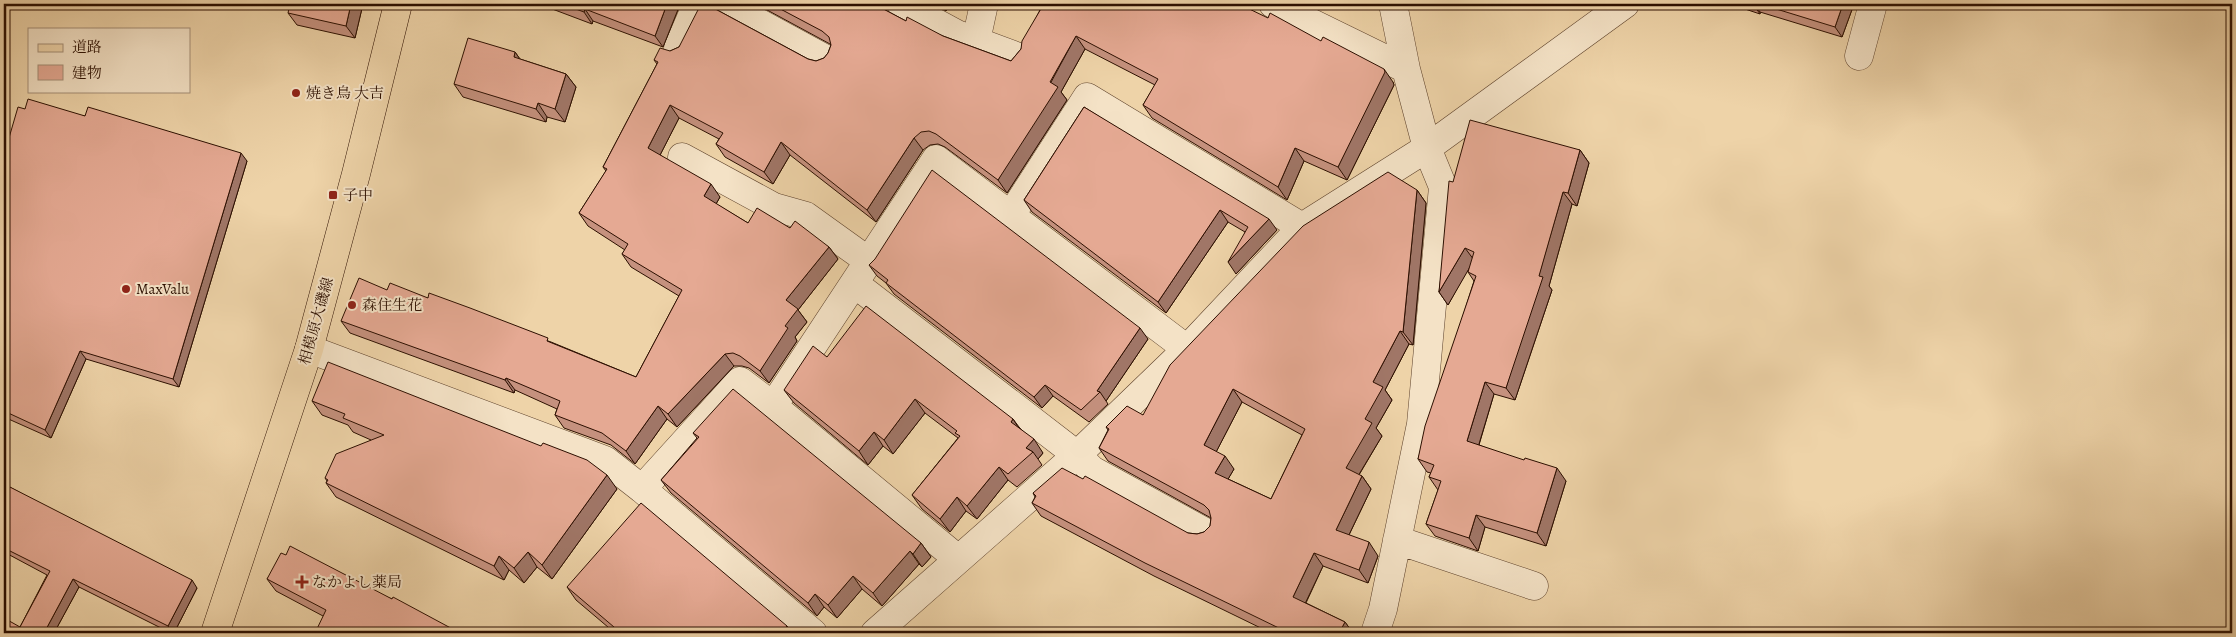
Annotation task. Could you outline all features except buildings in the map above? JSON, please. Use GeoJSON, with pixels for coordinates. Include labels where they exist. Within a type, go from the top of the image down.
{"type":"FeatureCollection","features":[{"type":"Feature","properties":{"kind":"main road","name":"相模原大磯線"},"geometry":{"type":"LineString","coordinates":[[215,633],[309,348],[356,174],[398,4]]}},
{"type":"Feature","properties":{"kind":"street"},"geometry":{"type":"LineString","coordinates":[[678,48],[697,4]]}},
{"type":"Feature","properties":{"kind":"street"},"geometry":{"type":"LineString","coordinates":[[724,4],[824,58]]}},
{"type":"Feature","properties":{"kind":"street"},"geometry":{"type":"LineString","coordinates":[[901,4],[957,34],[1016,56]]}},
{"type":"Feature","properties":{"kind":"street"},"geometry":{"type":"LineString","coordinates":[[976,41],[984,4]]}},
{"type":"Feature","properties":{"kind":"street"},"geometry":{"type":"LineString","coordinates":[[1273,4],[1406,69]]}},
{"type":"Feature","properties":{"kind":"street"},"geometry":{"type":"LineString","coordinates":[[1375,633],[1383,609],[1421,424],[1443,187],[1427,148],[1406,69],[1393,4]]}},
{"type":"Feature","properties":{"kind":"street"},"geometry":{"type":"LineString","coordinates":[[875,633],[1077,455],[1186,349],[1302,227],[1427,148],[1625,4]]}},
{"type":"Feature","properties":{"kind":"street"},"geometry":{"type":"LineString","coordinates":[[1859,56],[1873,4]]}},
{"type":"Feature","properties":{"kind":"street"},"geometry":{"type":"LineString","coordinates":[[1011,215],[1087,97],[1302,227]]}},
{"type":"Feature","properties":{"kind":"street"},"geometry":{"type":"LineString","coordinates":[[682,157],[774,208],[806,216],[870,262]]}},
{"type":"Feature","properties":{"kind":"street"},"geometry":{"type":"LineString","coordinates":[[773,406],[936,160],[1186,349]]}},
{"type":"Feature","properties":{"kind":"street"},"geometry":{"type":"LineString","coordinates":[[855,284],[1077,455],[1092,470],[1205,532]]}},
{"type":"Feature","properties":{"kind":"street"},"geometry":{"type":"LineString","coordinates":[[309,348],[605,460],[813,633]]}},
{"type":"Feature","properties":{"kind":"street"},"geometry":{"type":"LineString","coordinates":[[642,489],[740,381],[773,406],[958,559]]}},
{"type":"Feature","properties":{"kind":"street"},"geometry":{"type":"LineString","coordinates":[[1397,540],[1534,586]]}},
{"type":"Feature","properties":{"kind":"place","name":"焼き鳥 大吉"},"geometry":{"type":"Point","coordinates":[296,93]}},
{"type":"Feature","properties":{"kind":"place","name":"子中"},"geometry":{"type":"Point","coordinates":[333,195]}},
{"type":"Feature","properties":{"kind":"place","name":"MaxValu"},"geometry":{"type":"Point","coordinates":[126,289]}},
{"type":"Feature","properties":{"kind":"place","name":"森住生花"},"geometry":{"type":"Point","coordinates":[352,305]}},
{"type":"Feature","properties":{"kind":"place","name":"なかよし薬局"},"geometry":{"type":"Point","coordinates":[302,582]}}]}
